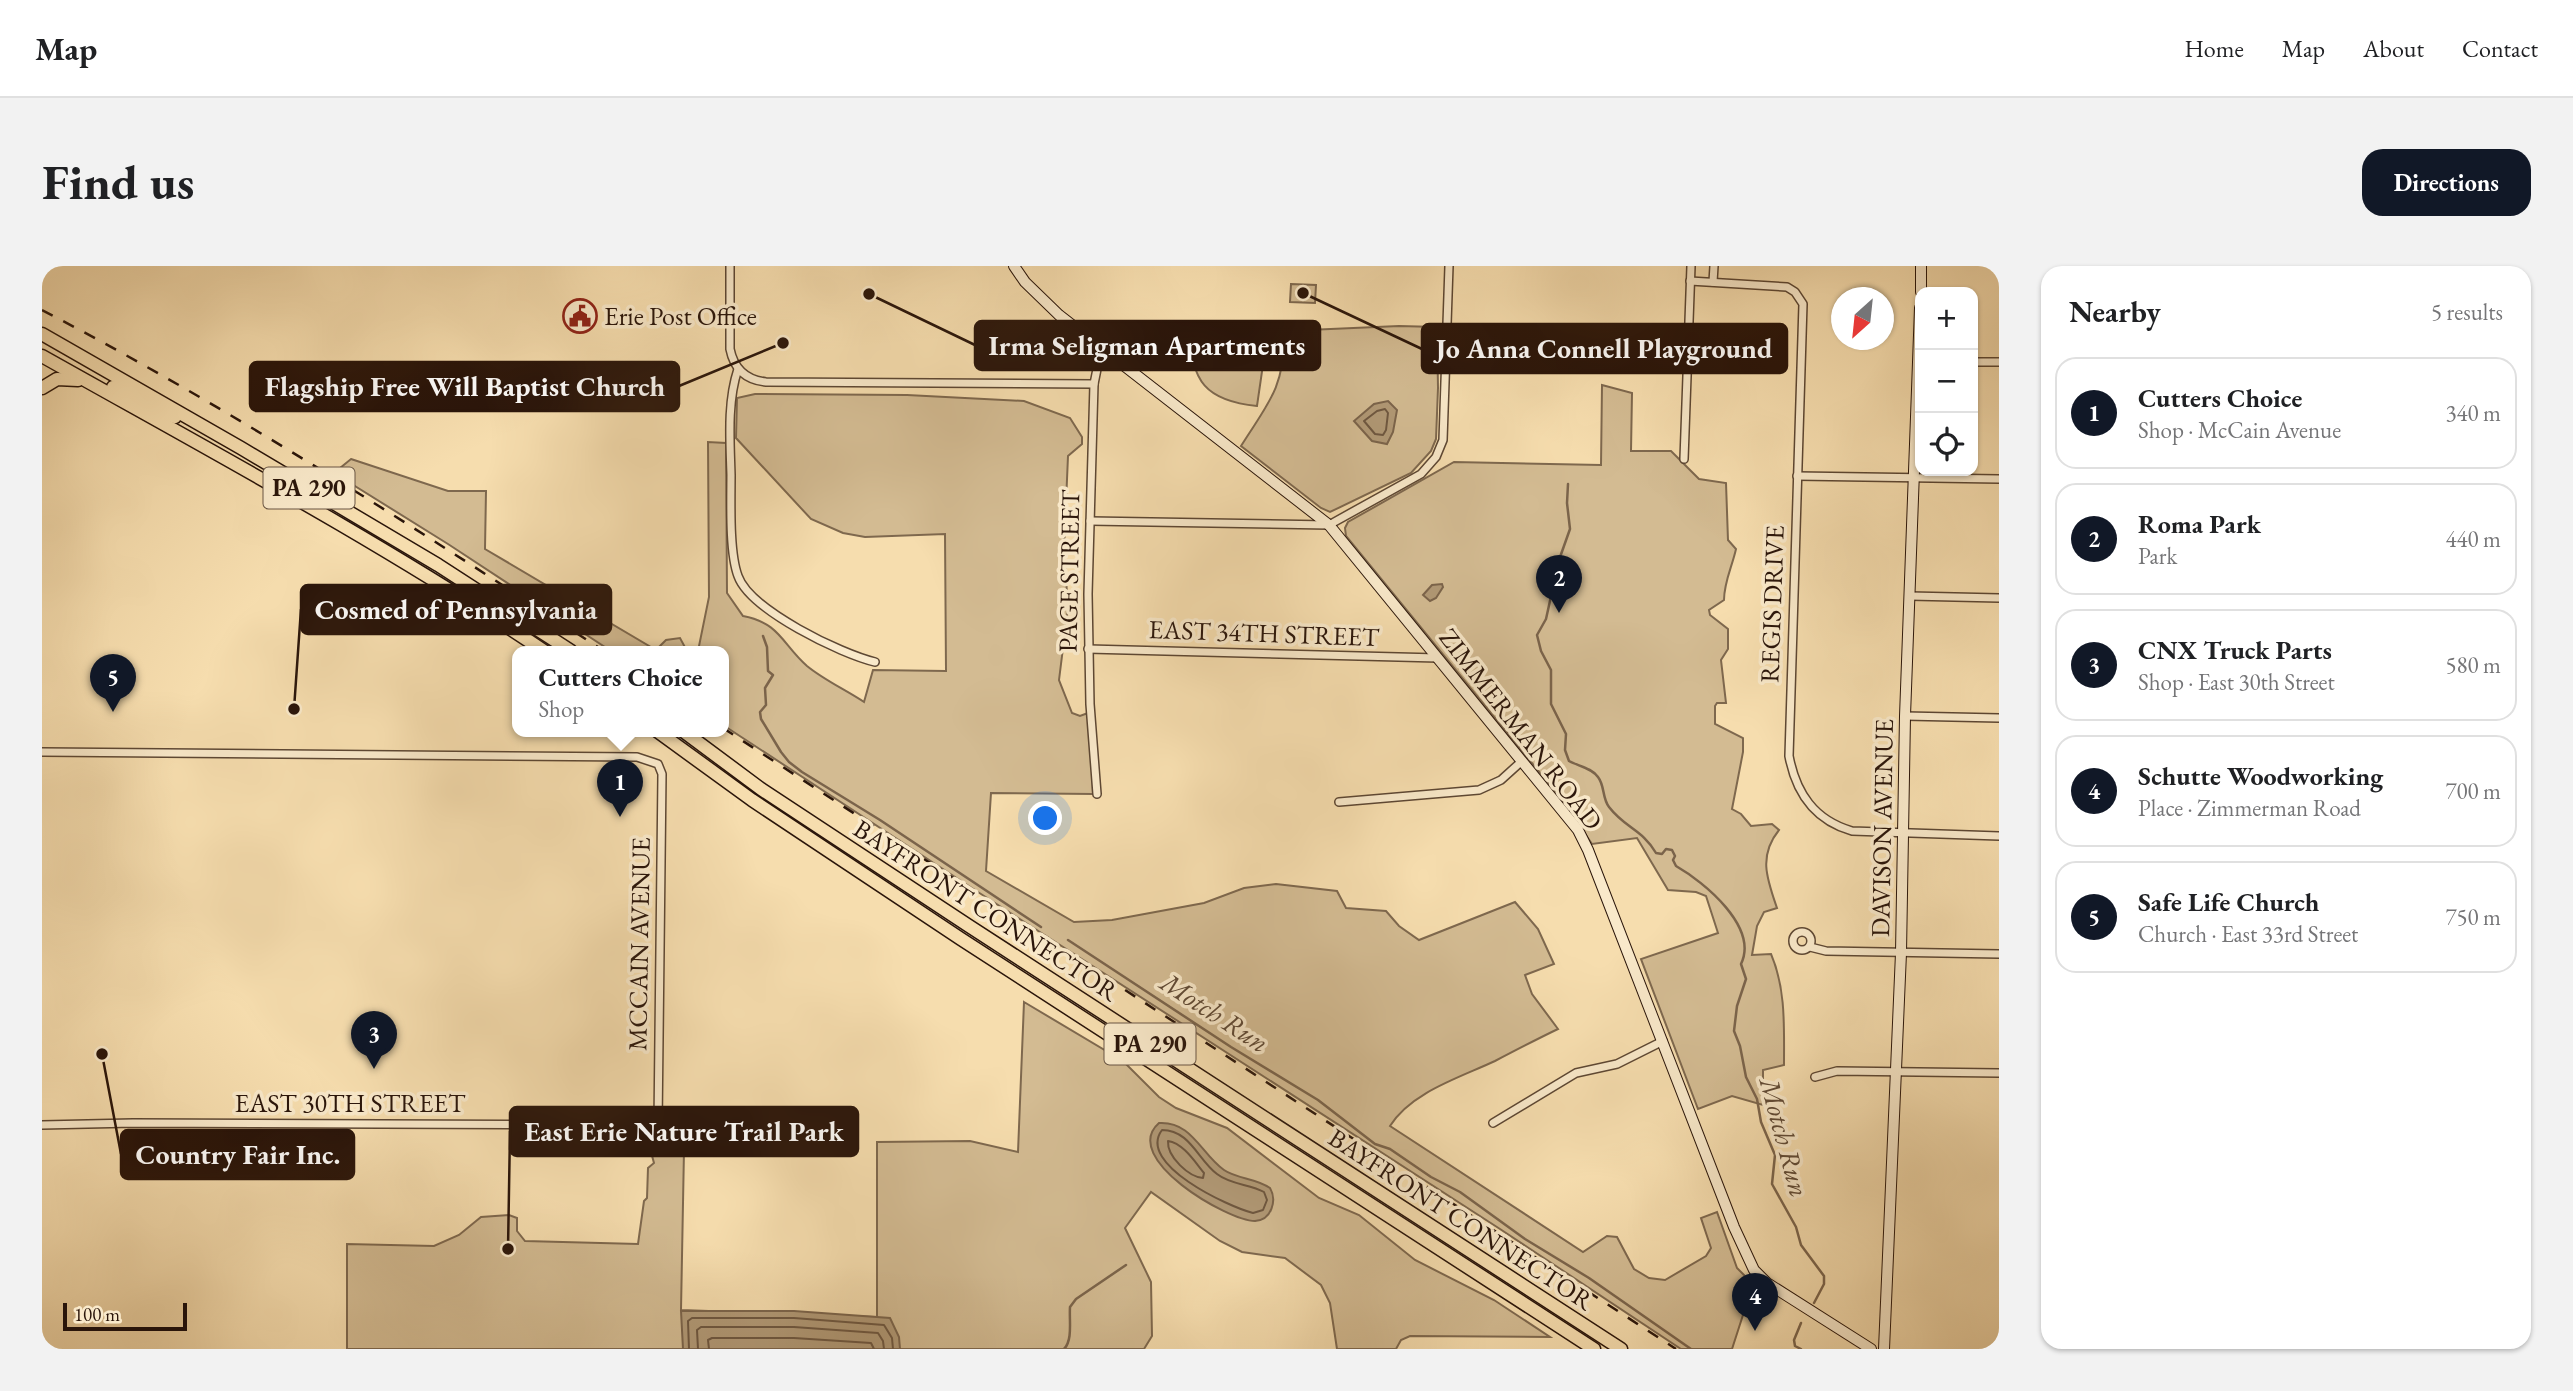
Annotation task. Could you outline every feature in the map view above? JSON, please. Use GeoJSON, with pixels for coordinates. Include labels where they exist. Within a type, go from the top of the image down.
{"type":"FeatureCollection","features":[{"type":"Feature","properties":{"kind":"highway","name":"PA 290"},"geometry":{"type":"LineString","coordinates":[[42,334],[439,565],[563,646]]}},
{"type":"Feature","properties":{"kind":"highway"},"geometry":{"type":"LineString","coordinates":[[42,349],[154,408],[221,436]]}},
{"type":"Feature","properties":{"kind":"highway","name":"PA 290"},"geometry":{"type":"LineString","coordinates":[[42,356],[327,516],[420,571],[536,646]]}},
{"type":"Feature","properties":{"kind":"highway"},"geometry":{"type":"LineString","coordinates":[[42,388],[50,382],[64,378],[78,380],[104,391]]}},
{"type":"Feature","properties":{"kind":"highway","name":"BAYFRONT CONNECTOR"},"geometry":{"type":"LineString","coordinates":[[665,737],[752,800],[951,933],[1594,1349]]}},
{"type":"Feature","properties":{"kind":"highway","name":"BAYFRONT CONNECTOR"},"geometry":{"type":"LineString","coordinates":[[691,737],[761,789],[969,926],[1621,1349]]}},
{"type":"Feature","properties":{"kind":"street"},"geometry":{"type":"LineString","coordinates":[[730,266],[732,360],[738,369],[752,379],[766,382],[1094,384]]}},
{"type":"Feature","properties":{"kind":"street","name":"ZIMMERMAN ROAD"},"geometry":{"type":"LineString","coordinates":[[1014,266],[1039,297],[1101,349],[1329,525],[1581,835],[1734,1227],[1754,1270],[1767,1283],[1871,1349]]}},
{"type":"Feature","properties":{"kind":"street"},"geometry":{"type":"LineString","coordinates":[[1090,521],[1329,525],[1415,479],[1428,468],[1443,440],[1449,266]]}},
{"type":"Feature","properties":{"kind":"street"},"geometry":{"type":"LineString","coordinates":[[1684,459],[1691,266]]}},
{"type":"Feature","properties":{"kind":"street"},"geometry":{"type":"LineString","coordinates":[[1690,281],[1713,282],[1714,266]]}},
{"type":"Feature","properties":{"kind":"street"},"geometry":{"type":"LineString","coordinates":[[1921,287],[1922,266]]}},
{"type":"Feature","properties":{"kind":"street","name":"REGIS DRIVE"},"geometry":{"type":"LineString","coordinates":[[1713,282],[1780,285],[1791,289],[1800,298],[1803,310],[1789,737],[1791,770],[1805,800],[1830,823],[1852,831],[1999,836]]}},
{"type":"Feature","properties":{"kind":"street","name":"PAGE STREET"},"geometry":{"type":"LineString","coordinates":[[1097,794],[1088,649],[1094,384],[1101,349]]}},
{"type":"Feature","properties":{"kind":"street"},"geometry":{"type":"LineString","coordinates":[[1978,362],[1999,362]]}},
{"type":"Feature","properties":{"kind":"street"},"geometry":{"type":"LineString","coordinates":[[738,369],[733,383],[731,408],[732,526],[738,576],[749,594],[777,617],[798,630],[875,662]]}},
{"type":"Feature","properties":{"kind":"street","name":"DAVISON AVENUE"},"geometry":{"type":"LineString","coordinates":[[1884,1349],[1901,953],[1905,716],[1917,413]]}},
{"type":"Feature","properties":{"kind":"street"},"geometry":{"type":"LineString","coordinates":[[1797,476],[1999,480]]}},
{"type":"Feature","properties":{"kind":"street"},"geometry":{"type":"LineString","coordinates":[[1910,596],[1999,598]]}},
{"type":"Feature","properties":{"kind":"street","name":"EAST 34TH STREET"},"geometry":{"type":"LineString","coordinates":[[1088,649],[1439,658]]}},
{"type":"Feature","properties":{"kind":"street"},"geometry":{"type":"LineString","coordinates":[[1905,716],[1999,718]]}},
{"type":"Feature","properties":{"kind":"street","name":"MCCAIN AVENUE"},"geometry":{"type":"LineString","coordinates":[[42,752],[637,757],[658,764],[662,774],[658,1125]]}},
{"type":"Feature","properties":{"kind":"street"},"geometry":{"type":"LineString","coordinates":[[1339,802],[1479,790],[1501,780],[1522,761]]}},
{"type":"Feature","properties":{"kind":"street"},"geometry":{"type":"LineString","coordinates":[[1810,947],[1826,951],[1999,954]]}},
{"type":"Feature","properties":{"kind":"street"},"geometry":{"type":"LineString","coordinates":[[1493,1123],[1576,1073],[1616,1064],[1663,1041]]}},
{"type":"Feature","properties":{"kind":"street"},"geometry":{"type":"LineString","coordinates":[[1815,1077],[1837,1071],[1999,1073]]}},
{"type":"Feature","properties":{"kind":"street","name":"EAST 30TH STREET"},"geometry":{"type":"LineString","coordinates":[[42,1125],[658,1125]]}},
{"type":"Feature","properties":{"kind":"shaded area"},"geometry":{"type":"Polygon","coordinates":[[[1291,284],[1316,285],[1315,303],[1290,302],[1291,284]]]}},
{"type":"Feature","properties":{"kind":"shaded area"},"geometry":{"type":"Polygon","coordinates":[[[1298,325],[1308,330],[1437,327],[1436,439],[1431,451],[1411,473],[1330,512],[1321,508],[1241,446],[1266,407],[1277,383],[1285,336],[1298,325]]]}},
{"type":"Feature","properties":{"kind":"shaded area"},"geometry":{"type":"Polygon","coordinates":[[[1258,328],[1267,337],[1257,406],[1225,399],[1205,386],[1193,363],[1190,330],[1258,328]]]}},
{"type":"Feature","properties":{"kind":"shaded area"},"geometry":{"type":"Polygon","coordinates":[[[1602,385],[1632,393],[1631,451],[1671,451],[1699,479],[1726,483],[1728,540],[1736,549],[1724,600],[1709,610],[1710,615],[1728,629],[1728,649],[1721,660],[1726,703],[1717,703],[1715,706],[1715,724],[1743,738],[1743,752],[1732,809],[1741,814],[1751,826],[1772,824],[1779,830],[1768,849],[1766,868],[1777,908],[1764,912],[1757,926],[1752,955],[1771,954],[1783,1008],[1784,1065],[1763,1070],[1763,1105],[1732,1096],[1698,1109],[1641,959],[1718,933],[1706,896],[1696,892],[1668,890],[1637,838],[1592,844],[1563,801],[1346,536],[1345,528],[1348,522],[1454,462],[1601,465],[1602,385]]]}},
{"type":"Feature","properties":{"kind":"shaded area"},"geometry":{"type":"Polygon","coordinates":[[[755,394],[907,395],[1024,401],[1070,418],[1082,437],[1082,444],[1068,456],[1064,550],[1068,608],[1059,680],[1072,713],[1080,716],[1088,713],[1093,794],[991,793],[986,871],[1074,922],[1112,920],[1204,903],[1244,888],[1276,884],[1337,891],[1346,908],[1386,911],[1399,926],[1419,940],[1515,902],[1538,929],[1554,964],[1525,975],[1532,994],[1558,1029],[1423,1095],[1399,1114],[1390,1126],[1583,1252],[1607,1236],[1617,1237],[1634,1269],[1649,1278],[1665,1280],[1706,1256],[1711,1248],[1701,1218],[1717,1212],[1737,1268],[1753,1284],[1732,1349],[1681,1349],[729,729],[729,646],[699,646],[709,597],[708,442],[726,443],[727,593],[743,616],[773,629],[807,666],[864,702],[873,670],[946,671],[945,534],[865,537],[843,533],[811,519],[736,438],[737,398],[755,394]]]}},
{"type":"Feature","properties":{"kind":"shaded area"},"geometry":{"type":"Polygon","coordinates":[[[351,459],[448,491],[486,491],[485,549],[649,646],[603,646],[334,473],[351,459]]]}},
{"type":"Feature","properties":{"kind":"shaded area"},"geometry":{"type":"Polygon","coordinates":[[[680,638],[684,646],[660,646],[666,640],[680,638]]]}},
{"type":"Feature","properties":{"kind":"shaded area"},"geometry":{"type":"Polygon","coordinates":[[[1024,1002],[1123,1061],[1159,1097],[1176,1108],[1227,1128],[1319,1198],[1359,1215],[1415,1260],[1494,1300],[1550,1337],[1410,1336],[1401,1340],[1396,1349],[1337,1349],[1330,1303],[1321,1285],[1285,1258],[1242,1252],[1220,1241],[1151,1192],[1125,1228],[1151,1282],[1152,1336],[1144,1349],[347,1349],[347,1244],[434,1246],[459,1235],[481,1217],[509,1215],[517,1218],[517,1231],[525,1241],[638,1244],[644,1201],[647,1198],[648,1168],[654,1163],[649,1145],[674,1146],[674,1150],[684,1150],[681,1310],[877,1317],[877,1142],[970,1141],[1018,1152],[1024,1002]]]}},
{"type":"Feature","properties":{"kind":"water"},"geometry":{"type":"Polygon","coordinates":[[[1388,401],[1397,410],[1393,432],[1387,444],[1372,441],[1354,421],[1374,404],[1388,401]]]}},
{"type":"Feature","properties":{"kind":"water"},"geometry":{"type":"Polygon","coordinates":[[[1442,584],[1443,587],[1436,598],[1430,601],[1423,595],[1432,585],[1442,584]]]}},
{"type":"Feature","properties":{"kind":"water"},"geometry":{"type":"Polygon","coordinates":[[[1159,1123],[1180,1127],[1224,1170],[1270,1188],[1273,1203],[1266,1217],[1255,1221],[1241,1218],[1223,1211],[1182,1185],[1153,1153],[1151,1137],[1159,1123]]]}},
{"type":"Feature","properties":{"kind":"water"},"geometry":{"type":"Polygon","coordinates":[[[681,1311],[794,1311],[890,1318],[899,1337],[900,1349],[683,1349],[681,1311]]]}},
{"type":"Feature","properties":{"kind":"waterway","name":"Motch Run"},"geometry":{"type":"LineString","coordinates":[[1568,484],[1570,529],[1559,560],[1546,619],[1537,635],[1541,651],[1551,670],[1551,704],[1566,734],[1565,750],[1569,761],[1595,774],[1600,781],[1605,800],[1621,820],[1645,839],[1656,853],[1672,850],[1676,866],[1714,894],[1736,921],[1745,950],[1741,964],[1746,979],[1737,1006],[1734,1031],[1746,1077],[1757,1099],[1761,1122],[1775,1155],[1772,1184],[1796,1227],[1801,1245],[1824,1276],[1824,1284],[1814,1303]]}},
{"type":"Feature","properties":{"kind":"waterway"},"geometry":{"type":"LineString","coordinates":[[763,636],[767,647],[768,671],[773,675],[765,688],[766,705],[760,712],[761,719],[789,762],[1041,927]]}},
{"type":"Feature","properties":{"kind":"waterway","name":"Motch Run"},"geometry":{"type":"LineString","coordinates":[[1068,940],[1231,1047],[1318,1100],[1375,1144],[1390,1149],[1431,1177],[1460,1192],[1525,1239],[1589,1278],[1691,1349]]}},
{"type":"Feature","properties":{"kind":"waterway"},"geometry":{"type":"LineString","coordinates":[[1064,1349],[1070,1335],[1070,1307],[1076,1299],[1126,1265]]}},
{"type":"Feature","properties":{"kind":"waterway","name":"Motch Run"},"geometry":{"type":"LineString","coordinates":[[1801,1323],[1794,1340],[1795,1346],[1801,1349]]}},
{"type":"Feature","properties":{"kind":"railway"},"geometry":{"type":"LineString","coordinates":[[42,310],[257,431],[397,517],[596,646]]}},
{"type":"Feature","properties":{"kind":"railway"},"geometry":{"type":"LineString","coordinates":[[729,732],[1676,1349]]}},
{"type":"Feature","properties":{"kind":"place","name":"Jo Anna Connell Playground"},"geometry":{"type":"Point","coordinates":[1303,293]}},
{"type":"Feature","properties":{"kind":"place","name":"Irma Seligman Apartments"},"geometry":{"type":"Point","coordinates":[869,294]}},
{"type":"Feature","properties":{"kind":"place","name":"Erie Post Office"},"geometry":{"type":"Point","coordinates":[580,316]}},
{"type":"Feature","properties":{"kind":"place","name":"Flagship Free Will Baptist Church"},"geometry":{"type":"Point","coordinates":[783,343]}},
{"type":"Feature","properties":{"kind":"place","name":"Roma Park"},"geometry":{"type":"Point","coordinates":[1559,613]}},
{"type":"Feature","properties":{"kind":"place","name":"Cosmed of Pennsylvania"},"geometry":{"type":"Point","coordinates":[294,709]}},
{"type":"Feature","properties":{"kind":"place","name":"Safe Life Church"},"geometry":{"type":"Point","coordinates":[113,712]}},
{"type":"Feature","properties":{"kind":"place","name":"Cutters Choice"},"geometry":{"type":"Point","coordinates":[620,817]}},
{"type":"Feature","properties":{"kind":"place","name":"Country Fair Inc."},"geometry":{"type":"Point","coordinates":[102,1054]}},
{"type":"Feature","properties":{"kind":"place","name":"CNX Truck Parts"},"geometry":{"type":"Point","coordinates":[374,1069]}},
{"type":"Feature","properties":{"kind":"place","name":"East Erie Nature Trail Park"},"geometry":{"type":"Point","coordinates":[508,1249]}},
{"type":"Feature","properties":{"kind":"place","name":"Schutte Woodworking"},"geometry":{"type":"Point","coordinates":[1755,1331]}}]}
